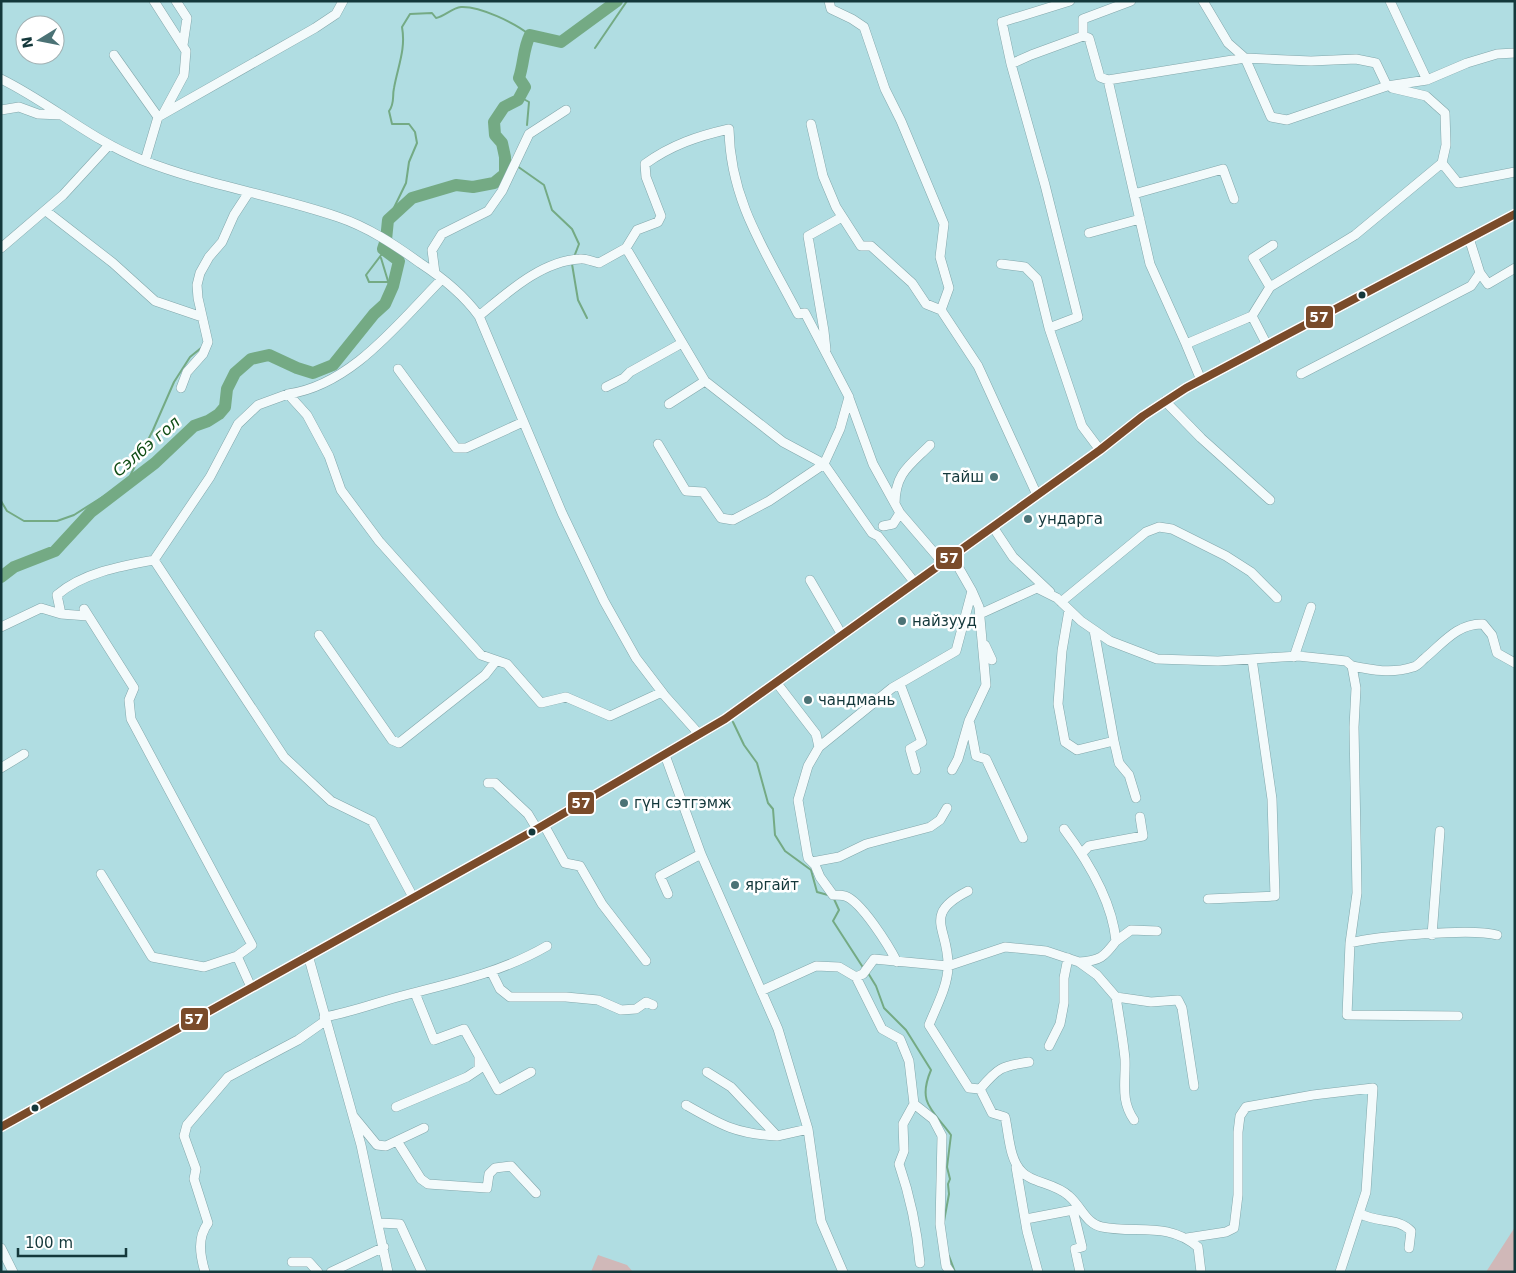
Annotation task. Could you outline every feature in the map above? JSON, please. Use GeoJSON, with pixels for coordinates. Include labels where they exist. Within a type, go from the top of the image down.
{"type":"FeatureCollection","features":[{"type":"Feature","properties":{"kind":"main road"},"geometry":{"type":"LineString","coordinates":[[1,1127],[540,827],[665,755],[734,713],[1037,496],[1100,450],[1142,416],[1165,401],[1201,380],[1515,214]]}},
{"type":"Feature","properties":{"kind":"street"},"geometry":{"type":"LineString","coordinates":[[144,161],[160,116],[184,75],[186,51],[154,1]]}},
{"type":"Feature","properties":{"kind":"street"},"geometry":{"type":"LineString","coordinates":[[176,1],[187,18],[183,45]]}},
{"type":"Feature","properties":{"kind":"street"},"geometry":{"type":"LineString","coordinates":[[160,116],[316,28],[336,14],[343,1]]}},
{"type":"Feature","properties":{"kind":"street"},"geometry":{"type":"LineString","coordinates":[[829,1],[831,9],[852,19],[864,28],[885,89],[901,121],[944,224],[940,257],[949,288],[941,310]]}},
{"type":"Feature","properties":{"kind":"street"},"geometry":{"type":"LineString","coordinates":[[1049,328],[1078,317],[1045,185],[1011,64],[1002,22],[1070,1]]}},
{"type":"Feature","properties":{"kind":"street"},"geometry":{"type":"LineString","coordinates":[[1083,36],[1083,20],[1131,1]]}},
{"type":"Feature","properties":{"kind":"street"},"geometry":{"type":"LineString","coordinates":[[1203,1],[1228,43],[1245,58],[1271,117],[1287,120],[1387,86],[1427,80],[1475,60],[1497,54],[1515,53]]}},
{"type":"Feature","properties":{"kind":"street"},"geometry":{"type":"LineString","coordinates":[[1390,1],[1427,80]]}},
{"type":"Feature","properties":{"kind":"street"},"geometry":{"type":"LineString","coordinates":[[1011,64],[1031,54],[1083,36],[1089,38],[1093,46],[1100,77],[1108,80],[1245,58],[1311,61],[1356,59],[1376,63],[1387,86]]}},
{"type":"Feature","properties":{"kind":"street"},"geometry":{"type":"LineString","coordinates":[[114,55],[160,116]]}},
{"type":"Feature","properties":{"kind":"street"},"geometry":{"type":"LineString","coordinates":[[1,79],[31,94],[108,146],[144,161],[338,217],[365,228],[434,273],[458,292],[479,316],[577,547],[604,601],[636,658],[698,734]]}},
{"type":"Feature","properties":{"kind":"street"},"geometry":{"type":"LineString","coordinates":[[1108,80],[1150,264],[1201,380]]}},
{"type":"Feature","properties":{"kind":"street"},"geometry":{"type":"LineString","coordinates":[[1186,344],[1252,316],[1270,287],[1355,235],[1442,163],[1446,145],[1445,113],[1426,96],[1387,86]]}},
{"type":"Feature","properties":{"kind":"street"},"geometry":{"type":"LineString","coordinates":[[1,110],[19,107],[38,114],[62,115]]}},
{"type":"Feature","properties":{"kind":"street"},"geometry":{"type":"LineString","coordinates":[[434,273],[432,250],[442,234],[488,210],[502,191],[529,134],[566,110]]}},
{"type":"Feature","properties":{"kind":"street"},"geometry":{"type":"LineString","coordinates":[[811,124],[823,176],[842,217],[861,246],[871,246],[912,283],[926,304],[941,310],[978,366],[1037,496]]}},
{"type":"Feature","properties":{"kind":"street"},"geometry":{"type":"LineString","coordinates":[[479,316],[515,286],[550,267],[580,258],[598,263],[626,248],[637,230],[658,222],[661,216],[646,178],[645,164],[660,153],[682,142],[728,129],[737,186],[750,225],[798,314],[805,314],[849,397],[873,464],[898,510],[947,560],[972,590],[980,614],[986,685],[969,721],[958,759],[952,770]]}},
{"type":"Feature","properties":{"kind":"street"},"geometry":{"type":"LineString","coordinates":[[1,248],[46,212],[108,146]]}},
{"type":"Feature","properties":{"kind":"street"},"geometry":{"type":"LineString","coordinates":[[1442,163],[1458,183],[1515,172]]}},
{"type":"Feature","properties":{"kind":"street"},"geometry":{"type":"LineString","coordinates":[[1134,194],[1223,169],[1234,199]]}},
{"type":"Feature","properties":{"kind":"street"},"geometry":{"type":"LineString","coordinates":[[180,388],[187,372],[203,354],[208,342],[197,285],[200,273],[209,257],[222,242],[234,215],[249,192]]}},
{"type":"Feature","properties":{"kind":"street"},"geometry":{"type":"LineString","coordinates":[[46,212],[113,263],[155,301],[202,317]]}},
{"type":"Feature","properties":{"kind":"street"},"geometry":{"type":"LineString","coordinates":[[826,353],[808,236],[842,217]]}},
{"type":"Feature","properties":{"kind":"street"},"geometry":{"type":"LineString","coordinates":[[1089,233],[1140,219]]}},
{"type":"Feature","properties":{"kind":"street"},"geometry":{"type":"LineString","coordinates":[[1469,238],[1480,273],[1488,284],[1515,268]]}},
{"type":"Feature","properties":{"kind":"street"},"geometry":{"type":"LineString","coordinates":[[1270,287],[1253,258],[1273,245]]}},
{"type":"Feature","properties":{"kind":"street"},"geometry":{"type":"LineString","coordinates":[[626,248],[705,381],[783,442],[824,464],[872,532],[878,536],[914,583]]}},
{"type":"Feature","properties":{"kind":"street"},"geometry":{"type":"LineString","coordinates":[[1001,264],[1025,267],[1037,279],[1049,328],[1082,426],[1100,450]]}},
{"type":"Feature","properties":{"kind":"street"},"geometry":{"type":"LineString","coordinates":[[1301,374],[1471,286],[1480,273]]}},
{"type":"Feature","properties":{"kind":"street"},"geometry":{"type":"LineString","coordinates":[[61,614],[57,595],[70,584],[120,566],[154,560],[210,477],[238,424],[258,405],[288,394],[322,385],[344,371],[373,349],[442,279]]}},
{"type":"Feature","properties":{"kind":"street"},"geometry":{"type":"LineString","coordinates":[[1252,316],[1266,346]]}},
{"type":"Feature","properties":{"kind":"street"},"geometry":{"type":"LineString","coordinates":[[606,387],[682,343]]}},
{"type":"Feature","properties":{"kind":"street"},"geometry":{"type":"LineString","coordinates":[[398,369],[456,448],[466,448],[523,422]]}},
{"type":"Feature","properties":{"kind":"street"},"geometry":{"type":"LineString","coordinates":[[669,404],[705,381]]}},
{"type":"Feature","properties":{"kind":"street"},"geometry":{"type":"LineString","coordinates":[[288,394],[307,415],[329,456],[341,490],[379,541],[481,655],[508,664],[541,703],[566,697],[610,716],[662,692]]}},
{"type":"Feature","properties":{"kind":"street"},"geometry":{"type":"LineString","coordinates":[[658,444],[686,491],[703,492],[721,518],[733,520],[769,501],[824,464],[840,429],[849,397]]}},
{"type":"Feature","properties":{"kind":"street"},"geometry":{"type":"LineString","coordinates":[[1165,401],[1202,438],[1270,500]]}},
{"type":"Feature","properties":{"kind":"street"},"geometry":{"type":"LineString","coordinates":[[883,526],[893,524],[898,510],[895,488],[901,473],[930,445]]}},
{"type":"Feature","properties":{"kind":"street"},"geometry":{"type":"LineString","coordinates":[[992,527],[1013,557],[1069,610],[1110,641],[1157,659],[1218,662],[1294,657],[1346,661],[1352,666],[1376,671],[1394,671],[1415,667],[1456,632],[1470,624],[1483,624],[1492,635],[1497,653],[1515,663]]}},
{"type":"Feature","properties":{"kind":"street"},"geometry":{"type":"LineString","coordinates":[[1058,600],[1146,532],[1159,527],[1172,530],[1226,556],[1252,572],[1278,598]]}},
{"type":"Feature","properties":{"kind":"street"},"geometry":{"type":"LineString","coordinates":[[154,560],[284,757],[331,801],[372,821],[413,897]]}},
{"type":"Feature","properties":{"kind":"street"},"geometry":{"type":"LineString","coordinates":[[810,580],[842,635]]}},
{"type":"Feature","properties":{"kind":"street"},"geometry":{"type":"LineString","coordinates":[[980,614],[1037,588],[1058,600]]}},
{"type":"Feature","properties":{"kind":"street"},"geometry":{"type":"LineString","coordinates":[[897,962],[890,948],[862,910],[847,896],[833,894],[808,858],[798,800],[808,766],[819,746],[900,684],[956,651],[972,590]]}},
{"type":"Feature","properties":{"kind":"street"},"geometry":{"type":"LineString","coordinates":[[1294,657],[1311,607]]}},
{"type":"Feature","properties":{"kind":"street"},"geometry":{"type":"LineString","coordinates":[[1,627],[42,608],[61,614],[86,613],[134,688],[129,700],[131,720],[252,946],[237,956],[204,967],[152,957],[101,874]]}},
{"type":"Feature","properties":{"kind":"street"},"geometry":{"type":"LineString","coordinates":[[1069,610],[1062,651],[1058,704],[1065,742],[1078,750],[1114,742]]}},
{"type":"Feature","properties":{"kind":"street"},"geometry":{"type":"LineString","coordinates":[[1094,630],[1119,763],[1129,775],[1136,798]]}},
{"type":"Feature","properties":{"kind":"street"},"geometry":{"type":"LineString","coordinates":[[319,635],[392,740],[399,743],[485,676],[496,660]]}},
{"type":"Feature","properties":{"kind":"street"},"geometry":{"type":"LineString","coordinates":[[983,635],[992,660]]}},
{"type":"Feature","properties":{"kind":"street"},"geometry":{"type":"LineString","coordinates":[[1208,899],[1275,896],[1272,799],[1252,659]]}},
{"type":"Feature","properties":{"kind":"street"},"geometry":{"type":"LineString","coordinates":[[1352,666],[1356,688],[1354,727],[1357,893],[1350,943],[1347,1015],[1458,1016]]}},
{"type":"Feature","properties":{"kind":"street"},"geometry":{"type":"LineString","coordinates":[[776,682],[816,734],[819,746]]}},
{"type":"Feature","properties":{"kind":"street"},"geometry":{"type":"LineString","coordinates":[[900,684],[922,742],[910,749],[916,770]]}},
{"type":"Feature","properties":{"kind":"street"},"geometry":{"type":"LineString","coordinates":[[969,721],[976,756],[986,758],[1023,838]]}},
{"type":"Feature","properties":{"kind":"street"},"geometry":{"type":"LineString","coordinates":[[1,768],[24,754]]}},
{"type":"Feature","properties":{"kind":"street"},"geometry":{"type":"LineString","coordinates":[[665,755],[701,854],[778,1029],[808,1129],[821,1220],[843,1272]]}},
{"type":"Feature","properties":{"kind":"street"},"geometry":{"type":"LineString","coordinates":[[488,784],[495,783],[528,814],[540,827],[565,863],[580,866],[602,904],[646,961]]}},
{"type":"Feature","properties":{"kind":"street"},"geometry":{"type":"LineString","coordinates":[[812,862],[839,857],[866,844],[930,827],[940,820],[947,808]]}},
{"type":"Feature","properties":{"kind":"street"},"geometry":{"type":"LineString","coordinates":[[1082,853],[1089,846],[1143,836],[1140,817]]}},
{"type":"Feature","properties":{"kind":"street"},"geometry":{"type":"LineString","coordinates":[[1064,829],[1082,853],[1102,892],[1115,929],[1116,941]]}},
{"type":"Feature","properties":{"kind":"street"},"geometry":{"type":"LineString","coordinates":[[1432,935],[1440,831]]}},
{"type":"Feature","properties":{"kind":"street"},"geometry":{"type":"LineString","coordinates":[[668,894],[660,876],[701,854]]}},
{"type":"Feature","properties":{"kind":"street"},"geometry":{"type":"LineString","coordinates":[[968,891],[953,899],[944,908],[940,918],[948,966],[943,990],[929,1025],[969,1088],[980,1089]]}},
{"type":"Feature","properties":{"kind":"street"},"geometry":{"type":"LineString","coordinates":[[1079,962],[1091,962],[1104,957],[1116,941],[1131,930],[1157,931]]}},
{"type":"Feature","properties":{"kind":"street"},"geometry":{"type":"LineString","coordinates":[[1350,943],[1486,932],[1497,935]]}},
{"type":"Feature","properties":{"kind":"street"},"geometry":{"type":"LineString","coordinates":[[205,1272],[200,1256],[202,1232],[208,1223],[194,1179],[196,1169],[184,1136],[187,1125],[228,1077],[298,1040],[325,1019],[438,988],[519,962],[547,946]]}},
{"type":"Feature","properties":{"kind":"street"},"geometry":{"type":"LineString","coordinates":[[856,977],[863,974],[874,959],[948,966],[1005,947],[1046,951],[1079,962],[1097,975],[1116,997],[1125,1061],[1123,1088],[1127,1110],[1134,1120]]}},
{"type":"Feature","properties":{"kind":"street"},"geometry":{"type":"LineString","coordinates":[[308,955],[352,1116],[379,1223],[388,1272]]}},
{"type":"Feature","properties":{"kind":"street"},"geometry":{"type":"LineString","coordinates":[[237,956],[251,987]]}},
{"type":"Feature","properties":{"kind":"street"},"geometry":{"type":"LineString","coordinates":[[1049,1046],[1060,1024],[1064,1003],[1064,978],[1068,958]]}},
{"type":"Feature","properties":{"kind":"street"},"geometry":{"type":"LineString","coordinates":[[761,991],[816,966],[839,967],[856,977],[882,1029],[900,1039],[909,1061],[914,1104],[903,1124],[904,1151],[899,1164],[910,1196],[909,1204],[918,1236],[920,1264]]}},
{"type":"Feature","properties":{"kind":"street"},"geometry":{"type":"LineString","coordinates":[[491,971],[500,989],[510,997],[566,997],[598,1000],[621,1010],[636,1009],[646,1002],[653,1006]]}},
{"type":"Feature","properties":{"kind":"street"},"geometry":{"type":"LineString","coordinates":[[415,993],[434,1040],[464,1029],[498,1090],[531,1072]]}},
{"type":"Feature","properties":{"kind":"street"},"geometry":{"type":"LineString","coordinates":[[1116,997],[1151,1002],[1178,1000],[1182,1008],[1194,1086]]}},
{"type":"Feature","properties":{"kind":"street"},"geometry":{"type":"LineString","coordinates":[[396,1107],[467,1077],[479,1069],[480,1057]]}},
{"type":"Feature","properties":{"kind":"street"},"geometry":{"type":"LineString","coordinates":[[980,1089],[992,1074],[1004,1066],[1029,1062]]}},
{"type":"Feature","properties":{"kind":"street"},"geometry":{"type":"LineString","coordinates":[[707,1072],[731,1087],[777,1136]]}},
{"type":"Feature","properties":{"kind":"street"},"geometry":{"type":"LineString","coordinates":[[1014,1160],[1022,1173],[1053,1184],[1070,1196],[1090,1222],[1102,1227],[1149,1228],[1187,1238],[1226,1232],[1234,1228],[1238,1195],[1238,1132],[1240,1116],[1246,1107],[1304,1096],[1372,1088],[1368,1174],[1359,1213],[1340,1272]]}},
{"type":"Feature","properties":{"kind":"street"},"geometry":{"type":"LineString","coordinates":[[980,1089],[992,1113],[1005,1117],[1038,1272]]}},
{"type":"Feature","properties":{"kind":"street"},"geometry":{"type":"LineString","coordinates":[[914,1104],[933,1119],[942,1136],[940,1224],[946,1266],[950,1272]]}},
{"type":"Feature","properties":{"kind":"street"},"geometry":{"type":"LineString","coordinates":[[686,1105],[725,1127],[750,1135],[777,1136],[808,1129]]}},
{"type":"Feature","properties":{"kind":"street"},"geometry":{"type":"LineString","coordinates":[[352,1116],[377,1146],[386,1146],[424,1128]]}},
{"type":"Feature","properties":{"kind":"street"},"geometry":{"type":"LineString","coordinates":[[397,1141],[421,1179],[428,1184],[487,1188],[489,1174],[495,1168],[511,1166],[536,1193]]}},
{"type":"Feature","properties":{"kind":"street"},"geometry":{"type":"LineString","coordinates":[[1026,1219],[1073,1210],[1082,1247],[1075,1248],[1080,1272]]}},
{"type":"Feature","properties":{"kind":"street"},"geometry":{"type":"LineString","coordinates":[[1359,1213],[1370,1220],[1404,1223],[1411,1230],[1409,1248]]}},
{"type":"Feature","properties":{"kind":"street"},"geometry":{"type":"LineString","coordinates":[[379,1223],[400,1224],[422,1272]]}},
{"type":"Feature","properties":{"kind":"street"},"geometry":{"type":"LineString","coordinates":[[1187,1238],[1198,1247],[1201,1272]]}},
{"type":"Feature","properties":{"kind":"street"},"geometry":{"type":"LineString","coordinates":[[331,1272],[384,1247]]}},
{"type":"Feature","properties":{"kind":"street"},"geometry":{"type":"LineString","coordinates":[[1,1248],[13,1272]]}},
{"type":"Feature","properties":{"kind":"street"},"geometry":{"type":"LineString","coordinates":[[292,1262],[309,1262],[318,1272]]}},
{"type":"Feature","properties":{"kind":"street"},"geometry":{"type":"LineString","coordinates":[[1196,1272],[1200,1262]]}},
{"type":"Feature","properties":{"kind":"shaded area"},"geometry":{"type":"Polygon","coordinates":[[[1515,1227],[1515,1272],[1486,1272],[1515,1227]]]}},
{"type":"Feature","properties":{"kind":"shaded area"},"geometry":{"type":"Polygon","coordinates":[[[598,1255],[627,1265],[633,1272],[591,1272],[598,1255]]]}},
{"type":"Feature","properties":{"kind":"waterway","name":"Сэлбэ гол"},"geometry":{"type":"LineString","coordinates":[[1,577],[14,567],[55,551],[91,512],[155,463],[194,426],[208,421],[219,414],[225,407],[227,389],[235,373],[251,359],[269,355],[313,373],[333,365],[374,314],[385,304],[393,286],[399,261],[383,249],[388,220],[412,198],[456,185],[473,187],[494,183],[505,174],[505,157],[502,143],[495,135],[494,122],[504,107],[518,100],[525,87],[519,78],[530,35],[561,42],[617,1]]}},
{"type":"Feature","properties":{"kind":"waterway"},"geometry":{"type":"LineString","coordinates":[[595,48],[627,1]]}},
{"type":"Feature","properties":{"kind":"waterway"},"geometry":{"type":"LineString","coordinates":[[388,220],[406,183],[409,162],[417,143],[415,132],[409,124],[392,124],[389,111],[393,103],[394,88],[402,50],[402,27],[410,14],[432,13],[436,18],[452,10],[469,7],[497,16],[516,25],[530,35]]}},
{"type":"Feature","properties":{"kind":"waterway"},"geometry":{"type":"LineString","coordinates":[[520,97],[529,102],[527,125]]}},
{"type":"Feature","properties":{"kind":"waterway"},"geometry":{"type":"LineString","coordinates":[[505,157],[513,164]]}},
{"type":"Feature","properties":{"kind":"waterway"},"geometry":{"type":"LineString","coordinates":[[517,166],[544,185],[552,210],[572,229],[579,244],[574,257]]}},
{"type":"Feature","properties":{"kind":"waterway"},"geometry":{"type":"LineString","coordinates":[[382,254],[366,275],[369,282],[388,282]]}},
{"type":"Feature","properties":{"kind":"waterway"},"geometry":{"type":"LineString","coordinates":[[381,258],[391,291]]}},
{"type":"Feature","properties":{"kind":"waterway"},"geometry":{"type":"LineString","coordinates":[[572,264],[578,300],[587,318]]}},
{"type":"Feature","properties":{"kind":"waterway","name":"Сэлбэ гол"},"geometry":{"type":"LineString","coordinates":[[1,501],[7,511],[24,521],[57,521],[74,515],[104,496],[125,486],[174,382],[190,357],[201,348]]}},
{"type":"Feature","properties":{"kind":"waterway"},"geometry":{"type":"LineString","coordinates":[[733,722],[744,745],[757,763],[768,803],[773,809],[775,835],[785,851],[811,870],[817,892],[828,895]]}},
{"type":"Feature","properties":{"kind":"waterway"},"geometry":{"type":"LineString","coordinates":[[834,899],[839,910],[833,921],[864,969]]}},
{"type":"Feature","properties":{"kind":"waterway"},"geometry":{"type":"LineString","coordinates":[[868,973],[876,986],[884,1008],[906,1030],[931,1070],[927,1081],[926,1098],[933,1112],[951,1135],[947,1167],[950,1179],[948,1184],[949,1194],[944,1221]]}},
{"type":"Feature","properties":{"kind":"waterway"},"geometry":{"type":"LineString","coordinates":[[949,1256],[955,1272]]}},
{"type":"Feature","properties":{"kind":"transit line","name":"57"},"geometry":{"type":"LineString","coordinates":[[1,1127],[537,829],[725,719],[1100,450],[1143,416],[1186,388],[1515,214]]}},
{"type":"Feature","properties":{"kind":"place","name":"тайш"},"geometry":{"type":"Point","coordinates":[994,477]}},
{"type":"Feature","properties":{"kind":"place","name":"ундарга"},"geometry":{"type":"Point","coordinates":[1028,519]}},
{"type":"Feature","properties":{"kind":"place","name":"найзууд"},"geometry":{"type":"Point","coordinates":[902,621]}},
{"type":"Feature","properties":{"kind":"place","name":"чандмань"},"geometry":{"type":"Point","coordinates":[808,700]}},
{"type":"Feature","properties":{"kind":"place","name":"гүн сэтгэмж"},"geometry":{"type":"Point","coordinates":[624,803]}},
{"type":"Feature","properties":{"kind":"place","name":"яргайт"},"geometry":{"type":"Point","coordinates":[735,885]}}]}
